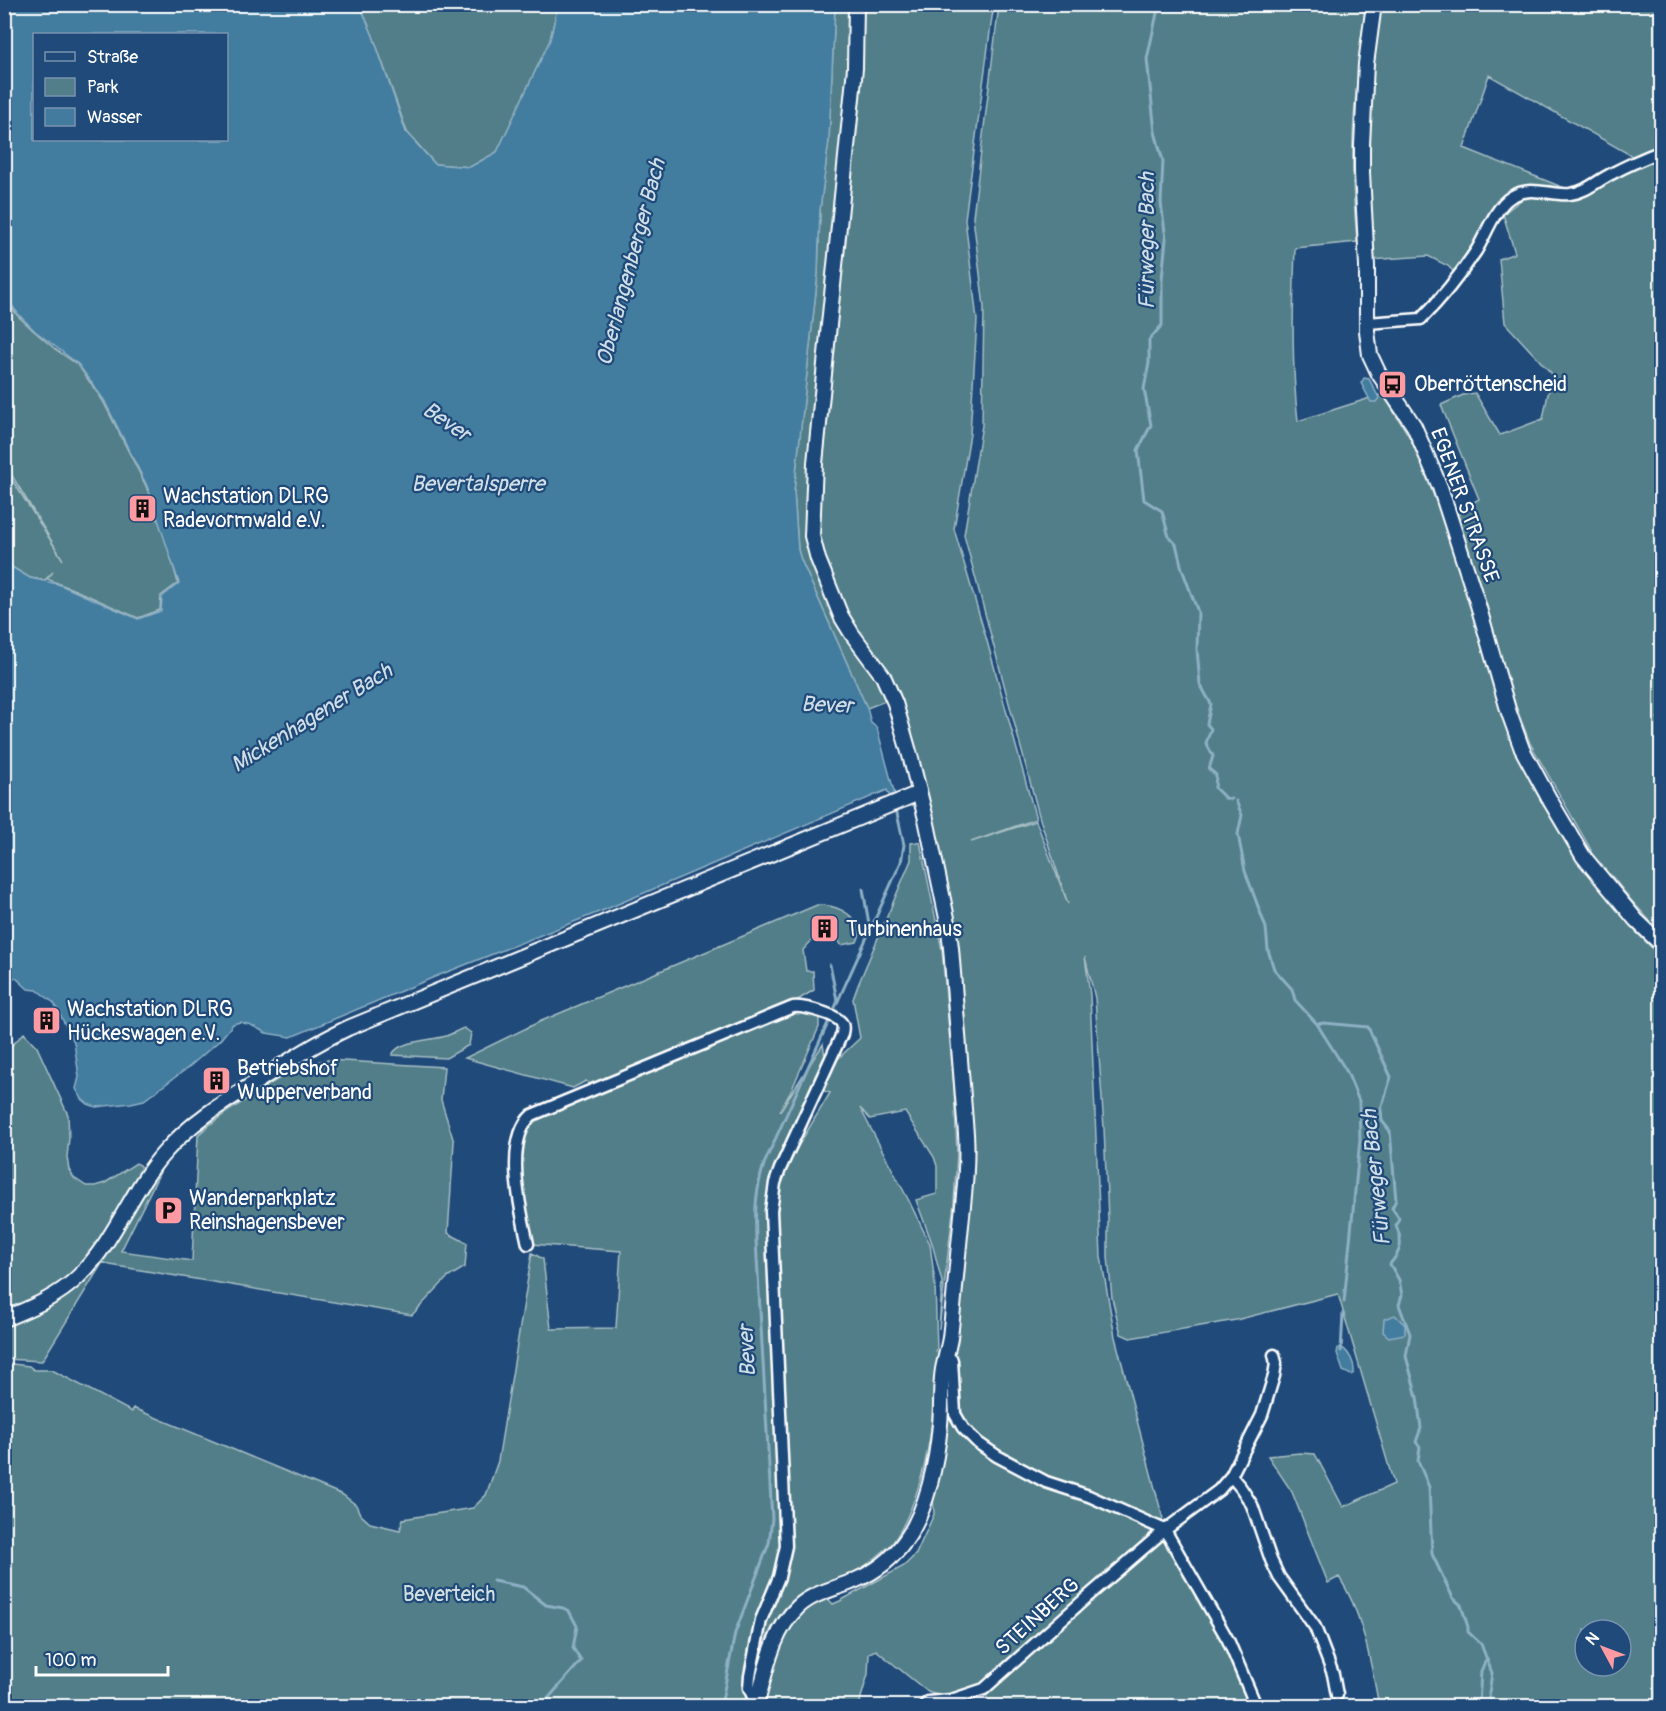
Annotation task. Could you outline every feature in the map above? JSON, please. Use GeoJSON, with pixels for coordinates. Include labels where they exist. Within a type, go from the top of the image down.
{"type":"FeatureCollection","features":[{"type":"Feature","properties":{"kind":"street"},"geometry":{"type":"LineString","coordinates":[[757,1703],[773,1646],[785,1623],[811,1598],[872,1572],[891,1557],[906,1540],[927,1494],[940,1426],[943,1372],[950,1341],[964,1198],[967,1144],[951,948],[948,923],[919,793],[890,689],[841,616],[818,559],[812,536],[815,463],[855,68],[856,4]]}},
{"type":"Feature","properties":{"kind":"street","name":"EGENER STRASSE"},"geometry":{"type":"LineString","coordinates":[[1374,4],[1366,64],[1362,145],[1370,355],[1379,374],[1414,426],[1440,487],[1522,749],[1583,856],[1636,920],[1662,945]]}},
{"type":"Feature","properties":{"kind":"street"},"geometry":{"type":"LineString","coordinates":[[1367,323],[1421,319],[1433,308],[1475,253],[1497,212],[1510,197],[1531,190],[1569,194],[1586,189],[1608,175],[1662,151]]}},
{"type":"Feature","properties":{"kind":"street"},"geometry":{"type":"LineString","coordinates":[[4,1319],[53,1296],[79,1276],[91,1262],[158,1160],[196,1121],[315,1045],[348,1028],[919,793]]}},
{"type":"Feature","properties":{"kind":"street"},"geometry":{"type":"LineString","coordinates":[[528,1244],[521,1209],[516,1160],[522,1128],[532,1115],[793,1007],[807,1007],[837,1019],[842,1024],[842,1034],[780,1169],[775,1183],[771,1211],[786,1545],[779,1577],[761,1620],[752,1664],[749,1688],[757,1703]]}},
{"type":"Feature","properties":{"kind":"street","name":"STEINBERG"},"geometry":{"type":"LineString","coordinates":[[924,1707],[928,1702],[951,1700],[984,1689],[1165,1530],[1219,1490],[1231,1476],[1262,1415],[1274,1376],[1276,1363],[1274,1355]]}},
{"type":"Feature","properties":{"kind":"street"},"geometry":{"type":"LineString","coordinates":[[946,1356],[952,1360],[955,1414],[963,1428],[978,1443],[997,1456],[1046,1482],[1089,1496],[1165,1530],[1228,1640],[1257,1707]]}},
{"type":"Feature","properties":{"kind":"street"},"geometry":{"type":"LineString","coordinates":[[1231,1476],[1252,1505],[1270,1560],[1279,1577],[1315,1627],[1333,1674],[1337,1695]]}},
{"type":"Feature","properties":{"kind":"green space"},"geometry":{"type":"Polygon","coordinates":[[[360,5],[558,5],[550,40],[497,152],[470,167],[435,164],[407,132],[360,5]]]}},
{"type":"Feature","properties":{"kind":"green space"},"geometry":{"type":"Polygon","coordinates":[[[835,5],[995,5],[965,219],[977,320],[970,434],[954,529],[1036,819],[971,842],[1036,821],[1068,904],[1040,819],[964,535],[982,425],[984,307],[973,217],[999,5],[1368,5],[1354,113],[1353,186],[1357,242],[1295,248],[1293,357],[1298,421],[1383,394],[1412,441],[1449,534],[1504,722],[1533,787],[1577,861],[1635,931],[1661,957],[1661,1706],[1379,1706],[1365,1639],[1354,1606],[1339,1577],[1328,1583],[1292,1492],[1268,1456],[1315,1454],[1343,1507],[1394,1484],[1338,1294],[1236,1320],[1130,1338],[1121,1334],[1112,1298],[1108,1257],[1104,1128],[1095,998],[1085,957],[1090,995],[1101,1257],[1115,1337],[1163,1519],[1161,1523],[999,1455],[974,1436],[958,1413],[954,1351],[964,1270],[969,1183],[954,935],[938,843],[914,747],[898,696],[867,708],[798,550],[794,491],[818,273],[820,210],[829,140],[835,5]]]}},
{"type":"Feature","properties":{"kind":"green space"},"geometry":{"type":"Polygon","coordinates":[[[1376,5],[1661,5],[1661,144],[1632,156],[1489,75],[1464,148],[1572,191],[1504,196],[1456,274],[1448,266],[1428,256],[1369,260],[1364,145],[1376,5]]]}},
{"type":"Feature","properties":{"kind":"green space"},"geometry":{"type":"Polygon","coordinates":[[[1661,155],[1661,933],[1611,875],[1592,869],[1591,850],[1530,743],[1516,707],[1459,525],[1459,511],[1479,499],[1441,405],[1463,395],[1475,393],[1500,435],[1543,419],[1552,374],[1505,323],[1499,259],[1515,253],[1503,214],[1530,193],[1573,198],[1602,185],[1633,166],[1661,155]]]}},
{"type":"Feature","properties":{"kind":"green space"},"geometry":{"type":"Polygon","coordinates":[[[5,299],[34,331],[78,365],[103,401],[146,486],[178,583],[161,596],[160,610],[138,618],[47,579],[53,572],[45,580],[30,578],[5,563],[4,467],[63,560],[5,464],[5,299]]]}},
{"type":"Feature","properties":{"kind":"green space","name":"Beverteich"},"geometry":{"type":"Polygon","coordinates":[[[920,842],[942,950],[954,1088],[957,1153],[954,1203],[939,1329],[942,1282],[932,1243],[916,1200],[937,1194],[937,1166],[934,1157],[905,1112],[870,1119],[860,1108],[930,1244],[935,1284],[936,1351],[940,1352],[927,1451],[915,1498],[893,1543],[863,1567],[804,1592],[783,1610],[762,1649],[745,1706],[5,1706],[5,1363],[29,1366],[34,1370],[52,1370],[132,1412],[133,1408],[343,1495],[356,1505],[360,1514],[370,1523],[400,1530],[403,1519],[473,1508],[486,1495],[498,1461],[532,1253],[543,1259],[551,1329],[616,1328],[621,1251],[531,1244],[519,1169],[521,1140],[526,1126],[538,1115],[790,1010],[807,1009],[819,1014],[819,1027],[780,1111],[823,1044],[827,1069],[860,1038],[853,999],[911,860],[911,843],[920,842]],[[825,1072],[780,1169],[775,1183],[771,1211],[787,1545],[790,1529],[777,1211],[784,1170],[830,1093],[824,1091],[825,1072]]]}},
{"type":"Feature","properties":{"kind":"green space"},"geometry":{"type":"Polygon","coordinates":[[[817,905],[831,906],[847,913],[861,927],[860,934],[857,942],[841,945],[836,934],[831,932],[830,923],[820,924],[821,934],[803,950],[806,971],[813,971],[814,990],[796,1001],[683,1045],[591,1085],[586,1081],[573,1088],[465,1058],[539,1022],[817,905]]]}},
{"type":"Feature","properties":{"kind":"green space"},"geometry":{"type":"Polygon","coordinates":[[[464,1028],[471,1033],[469,1045],[446,1058],[392,1055],[401,1046],[446,1036],[464,1028]]]}},
{"type":"Feature","properties":{"kind":"green space"},"geometry":{"type":"Polygon","coordinates":[[[24,1033],[37,1047],[68,1115],[67,1157],[69,1170],[74,1178],[86,1186],[95,1186],[105,1183],[136,1163],[144,1171],[96,1249],[59,1287],[5,1315],[5,1052],[24,1033]]]}},
{"type":"Feature","properties":{"kind":"green space"},"geometry":{"type":"Polygon","coordinates":[[[327,1060],[444,1067],[441,1100],[454,1142],[448,1233],[467,1243],[465,1267],[447,1278],[412,1315],[103,1262],[42,1361],[5,1359],[5,1324],[71,1288],[155,1171],[162,1168],[121,1251],[192,1261],[198,1135],[222,1116],[285,1075],[316,1062],[327,1060]]]}},
{"type":"Feature","properties":{"kind":"green space"},"geometry":{"type":"Polygon","coordinates":[[[948,1375],[952,1414],[968,1440],[1084,1498],[1086,1502],[1154,1531],[1151,1537],[995,1679],[951,1700],[928,1692],[876,1650],[869,1653],[868,1674],[860,1701],[863,1706],[763,1706],[781,1644],[802,1612],[826,1597],[833,1604],[840,1601],[904,1566],[916,1554],[934,1514],[933,1496],[948,1375]]]}},
{"type":"Feature","properties":{"kind":"green space"},"geometry":{"type":"Polygon","coordinates":[[[1160,1540],[1166,1542],[1201,1602],[1252,1706],[989,1706],[985,1692],[1160,1540]]]}},
{"type":"Feature","properties":{"kind":"water","name":"Bevertalsperre"},"geometry":{"type":"Polygon","coordinates":[[[5,4],[360,5],[406,132],[435,164],[470,167],[497,152],[550,40],[558,5],[835,5],[829,140],[820,210],[818,273],[794,491],[798,550],[867,708],[871,723],[877,728],[895,795],[890,797],[887,790],[604,910],[291,1037],[266,1033],[240,1022],[233,1024],[220,1040],[189,1067],[144,1100],[96,1107],[88,1104],[76,1089],[79,1077],[74,1042],[54,1003],[37,990],[28,989],[16,978],[5,976],[5,563],[30,578],[58,584],[138,619],[161,611],[162,597],[179,583],[147,486],[104,400],[78,364],[35,331],[5,296],[5,4]]]}},
{"type":"Feature","properties":{"kind":"water"},"geometry":{"type":"Polygon","coordinates":[[[1364,378],[1369,379],[1379,398],[1376,402],[1371,402],[1361,383],[1364,378]]]}},
{"type":"Feature","properties":{"kind":"water"},"geometry":{"type":"Polygon","coordinates":[[[1395,1315],[1405,1325],[1405,1334],[1389,1337],[1383,1332],[1384,1319],[1395,1315]]]}},
{"type":"Feature","properties":{"kind":"water"},"geometry":{"type":"Polygon","coordinates":[[[1341,1347],[1351,1358],[1354,1373],[1351,1375],[1343,1371],[1337,1353],[1338,1348],[1341,1347]]]}},
{"type":"Feature","properties":{"kind":"waterway","name":"Fürweger Bach"},"geometry":{"type":"LineString","coordinates":[[1159,4],[1147,59],[1155,132],[1163,161],[1161,203],[1166,239],[1162,279],[1162,325],[1149,340],[1149,363],[1144,389],[1151,425],[1138,450],[1144,500],[1162,511],[1169,537],[1176,544],[1182,569],[1198,612],[1197,649],[1200,684],[1211,704],[1207,724],[1211,729],[1206,743],[1213,756],[1209,769],[1216,775],[1215,788],[1225,798],[1231,799]]}},
{"type":"Feature","properties":{"kind":"waterway"},"geometry":{"type":"LineString","coordinates":[[1658,718],[1662,720]]}},
{"type":"Feature","properties":{"kind":"waterway","name":"Fürweger Bach"},"geometry":{"type":"LineString","coordinates":[[1236,801],[1242,815],[1238,834],[1245,871],[1266,928],[1268,950],[1274,969],[1292,989],[1295,1000],[1317,1024],[1368,1027],[1391,1077],[1381,1109],[1382,1121],[1390,1131],[1396,1200],[1392,1208],[1399,1218],[1396,1225],[1400,1246],[1390,1264],[1399,1280],[1402,1295],[1399,1305],[1410,1334],[1406,1356],[1417,1397],[1421,1428],[1416,1442],[1420,1447],[1418,1461],[1429,1487],[1432,1554],[1453,1598],[1461,1605],[1468,1632],[1481,1644],[1492,1673],[1489,1693],[1491,1706]]}},
{"type":"Feature","properties":{"kind":"waterway","name":"Bever"},"geometry":{"type":"LineString","coordinates":[[721,1706],[735,1633],[769,1543],[772,1519],[756,1240],[757,1193],[764,1164],[901,862],[904,845],[896,809]]}},
{"type":"Feature","properties":{"kind":"waterway"},"geometry":{"type":"LineString","coordinates":[[863,889],[869,924],[872,926]]}},
{"type":"Feature","properties":{"kind":"waterway","name":"Bever"},"geometry":{"type":"LineString","coordinates":[[830,965],[837,1000]]}},
{"type":"Feature","properties":{"kind":"waterway"},"geometry":{"type":"LineString","coordinates":[[1317,1024],[1347,1072],[1359,1101],[1360,1140],[1344,1302]]}},
{"type":"Feature","properties":{"kind":"waterway"},"geometry":{"type":"LineString","coordinates":[[1341,1351],[1343,1313]]}},
{"type":"Feature","properties":{"kind":"waterway"},"geometry":{"type":"LineString","coordinates":[[493,1581],[523,1587],[546,1605],[569,1611],[577,1626],[573,1648],[581,1661],[545,1702],[546,1706]]}},
{"type":"Feature","properties":{"kind":"waterway"},"geometry":{"type":"LineString","coordinates":[[1479,1706],[1481,1671],[1487,1658]]}},
{"type":"Feature","properties":{"kind":"place","name":"Oberröttenscheid"},"geometry":{"type":"Point","coordinates":[1393,384]}},
{"type":"Feature","properties":{"kind":"place","name":"Wachstation DLRG Radevormwald e.V."},"geometry":{"type":"Point","coordinates":[142,508]}},
{"type":"Feature","properties":{"kind":"place","name":"Turbinenhaus"},"geometry":{"type":"Point","coordinates":[825,929]}},
{"type":"Feature","properties":{"kind":"place","name":"Wachstation DLRG Hückeswagen e.V."},"geometry":{"type":"Point","coordinates":[46,1021]}},
{"type":"Feature","properties":{"kind":"place","name":"Betriebshof Wupperverband"},"geometry":{"type":"Point","coordinates":[216,1080]}},
{"type":"Feature","properties":{"kind":"place","name":"Wanderparkplatz Reinshagensbever"},"geometry":{"type":"Point","coordinates":[168,1210]}},
{"type":"Feature","properties":{"kind":"water label","name":"Oberlangenberger Bach"},"geometry":{"type":"Point","coordinates":[630,262]}},
{"type":"Feature","properties":{"kind":"water label","name":"Mickenhagener Bach"},"geometry":{"type":"Point","coordinates":[311,717]}}]}
